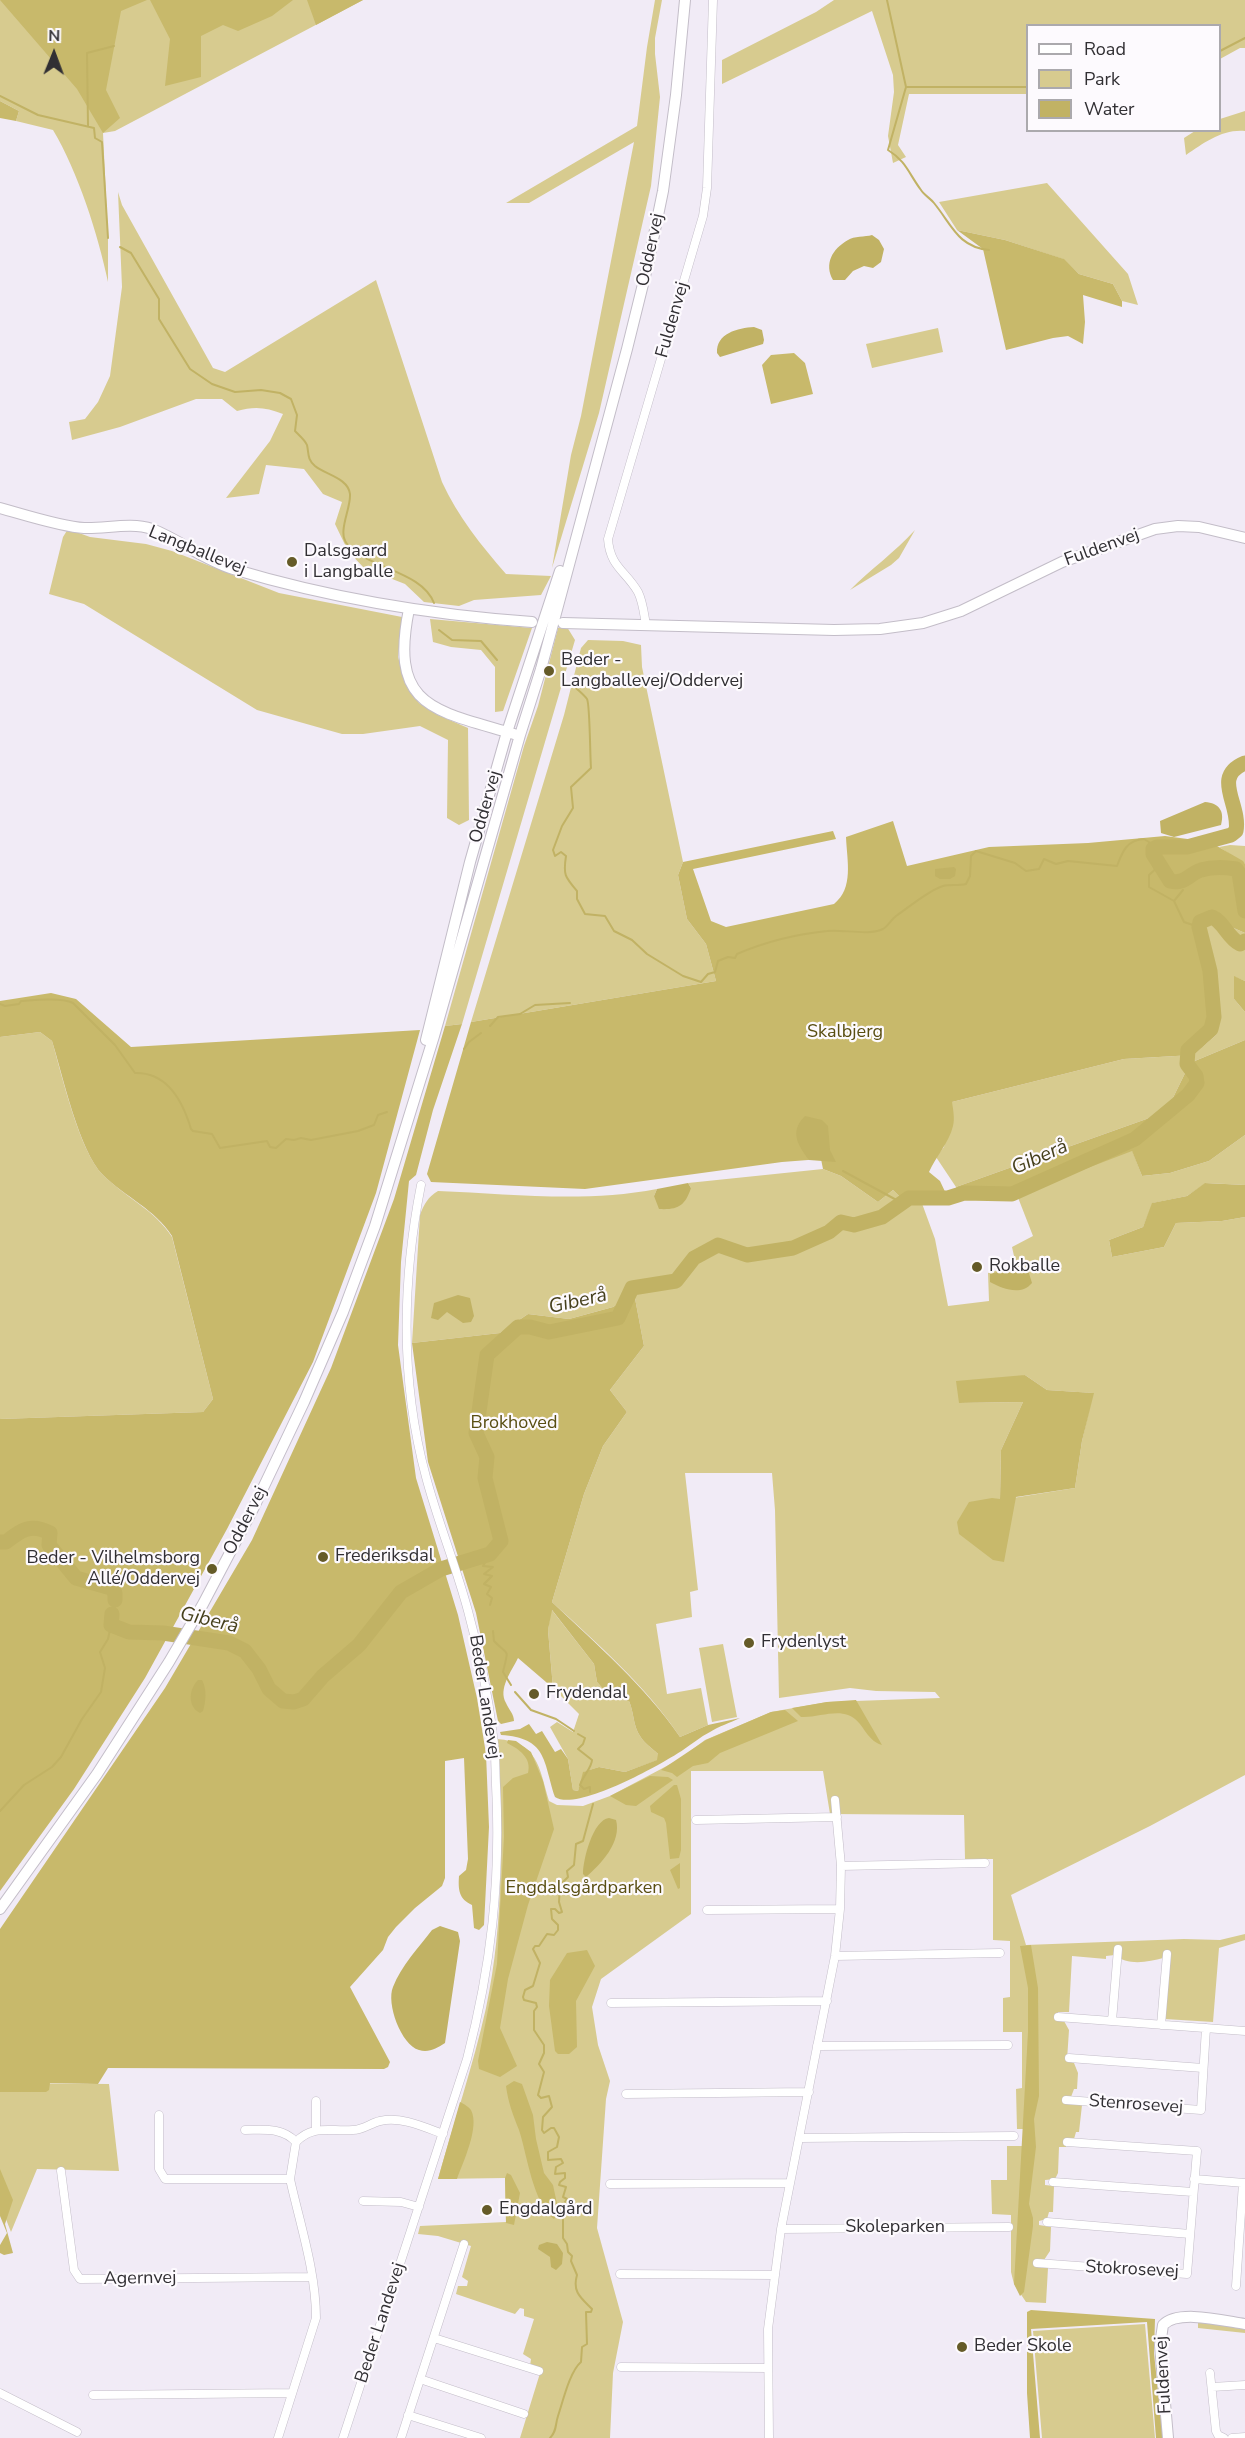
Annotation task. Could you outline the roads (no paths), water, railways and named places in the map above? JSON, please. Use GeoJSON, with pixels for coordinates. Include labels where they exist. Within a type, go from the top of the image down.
{"type":"FeatureCollection","features":[{"type":"Feature","properties":{"kind":"main road","name":"Oddervej"},"geometry":{"type":"LineString","coordinates":[[0,1910],[97,1774],[169,1662],[203,1604],[254,1507],[304,1402],[343,1312],[375,1226],[435,1036],[520,735],[541,669],[586,494],[633,328],[663,191],[676,95],[685,0]]}},
{"type":"Feature","properties":{"kind":"main road","name":"Oddervej"},"geometry":{"type":"LineString","coordinates":[[405,1127],[470,862],[507,732],[586,494]]}},
{"type":"Feature","properties":{"kind":"main road","name":"Langballevej"},"geometry":{"type":"LineString","coordinates":[[0,508],[82,528],[150,529],[232,568],[322,591],[409,609]]}},
{"type":"Feature","properties":{"kind":"main road","name":"Fuldenvej"},"geometry":{"type":"LineString","coordinates":[[562,623],[834,630],[880,629],[923,623],[962,611],[1062,562],[1155,529],[1178,526],[1199,527],[1245,538]]}},
{"type":"Feature","properties":{"kind":"main road"},"geometry":{"type":"LineString","coordinates":[[520,735],[448,714],[429,704],[417,693],[409,679],[404,659],[403,639],[409,609],[470,618],[532,622]]}},
{"type":"Feature","properties":{"kind":"main road","name":"Fuldenvej"},"geometry":{"type":"LineString","coordinates":[[1168,2438],[1160,2345],[1163,2325],[1172,2318],[1190,2317],[1245,2324]]}},
{"type":"Feature","properties":{"kind":"street","name":"Fuldenvej"},"geometry":{"type":"LineString","coordinates":[[646,625],[643,604],[637,591],[610,554],[608,539],[705,200],[713,0]]}},
{"type":"Feature","properties":{"kind":"street","name":"Beder Landevej"},"geometry":{"type":"LineString","coordinates":[[343,2438],[473,2038],[489,1965],[497,1847],[494,1736],[471,1622],[426,1477],[414,1420],[406,1353],[407,1279],[412,1230],[421,1185]]}},
{"type":"Feature","properties":{"kind":"street"},"geometry":{"type":"LineString","coordinates":[[769,2438],[768,2329],[774,2275],[789,2183],[836,1956],[841,1866],[835,1800]]}},
{"type":"Feature","properties":{"kind":"street"},"geometry":{"type":"LineString","coordinates":[[696,1820],[837,1817]]}},
{"type":"Feature","properties":{"kind":"street"},"geometry":{"type":"LineString","coordinates":[[841,1866],[986,1863]]}},
{"type":"Feature","properties":{"kind":"street"},"geometry":{"type":"LineString","coordinates":[[707,1910],[840,1910]]}},
{"type":"Feature","properties":{"kind":"street"},"geometry":{"type":"LineString","coordinates":[[1112,2021],[1118,1949]]}},
{"type":"Feature","properties":{"kind":"street"},"geometry":{"type":"LineString","coordinates":[[836,1956],[1000,1953]]}},
{"type":"Feature","properties":{"kind":"street"},"geometry":{"type":"LineString","coordinates":[[1161,2025],[1167,1954]]}},
{"type":"Feature","properties":{"kind":"street"},"geometry":{"type":"LineString","coordinates":[[611,2003],[827,2001]]}},
{"type":"Feature","properties":{"kind":"street"},"geometry":{"type":"LineString","coordinates":[[1058,2018],[1245,2031]]}},
{"type":"Feature","properties":{"kind":"street","name":"Stenrosevej"},"geometry":{"type":"LineString","coordinates":[[1066,2100],[1201,2109],[1206,2028]]}},
{"type":"Feature","properties":{"kind":"street"},"geometry":{"type":"LineString","coordinates":[[817,2046],[1008,2045]]}},
{"type":"Feature","properties":{"kind":"street"},"geometry":{"type":"LineString","coordinates":[[1069,2058],[1203,2068]]}},
{"type":"Feature","properties":{"kind":"street"},"geometry":{"type":"LineString","coordinates":[[626,2094],[809,2092]]}},
{"type":"Feature","properties":{"kind":"street"},"geometry":{"type":"LineString","coordinates":[[316,2101],[316,2130]]}},
{"type":"Feature","properties":{"kind":"street"},"geometry":{"type":"LineString","coordinates":[[159,2115],[159,2169],[165,2178],[290,2179]]}},
{"type":"Feature","properties":{"kind":"street"},"geometry":{"type":"LineString","coordinates":[[278,2438],[316,2318],[312,2277],[290,2179],[296,2142],[308,2132],[356,2130],[381,2120],[411,2122],[443,2134]]}},
{"type":"Feature","properties":{"kind":"street"},"geometry":{"type":"LineString","coordinates":[[245,2130],[275,2130],[291,2137],[296,2142]]}},
{"type":"Feature","properties":{"kind":"street"},"geometry":{"type":"LineString","coordinates":[[800,2138],[1014,2136]]}},
{"type":"Feature","properties":{"kind":"street","name":"Stokrosevej"},"geometry":{"type":"LineString","coordinates":[[1038,2264],[1187,2274],[1197,2151],[1067,2142]]}},
{"type":"Feature","properties":{"kind":"street","name":"Agernvej"},"geometry":{"type":"LineString","coordinates":[[61,2171],[74,2270],[80,2279],[312,2277]]}},
{"type":"Feature","properties":{"kind":"street"},"geometry":{"type":"LineString","coordinates":[[1194,2179],[1244,2183],[1236,2286]]}},
{"type":"Feature","properties":{"kind":"street"},"geometry":{"type":"LineString","coordinates":[[1053,2182],[1193,2192]]}},
{"type":"Feature","properties":{"kind":"street"},"geometry":{"type":"LineString","coordinates":[[610,2184],[789,2183]]}},
{"type":"Feature","properties":{"kind":"street"},"geometry":{"type":"LineString","coordinates":[[363,2201],[401,2202],[419,2207]]}},
{"type":"Feature","properties":{"kind":"street"},"geometry":{"type":"LineString","coordinates":[[1047,2222],[1190,2234]]}},
{"type":"Feature","properties":{"kind":"street","name":"Skoleparken"},"geometry":{"type":"LineString","coordinates":[[781,2229],[1009,2228]]}},
{"type":"Feature","properties":{"kind":"street"},"geometry":{"type":"LineString","coordinates":[[401,2438],[464,2244]]}},
{"type":"Feature","properties":{"kind":"street"},"geometry":{"type":"LineString","coordinates":[[620,2274],[774,2275]]}},
{"type":"Feature","properties":{"kind":"street"},"geometry":{"type":"LineString","coordinates":[[434,2338],[539,2371]]}},
{"type":"Feature","properties":{"kind":"street"},"geometry":{"type":"LineString","coordinates":[[621,2367],[768,2368]]}},
{"type":"Feature","properties":{"kind":"street"},"geometry":{"type":"LineString","coordinates":[[1210,2373],[1216,2431],[1224,2438]]}},
{"type":"Feature","properties":{"kind":"street"},"geometry":{"type":"LineString","coordinates":[[420,2379],[524,2414]]}},
{"type":"Feature","properties":{"kind":"street"},"geometry":{"type":"LineString","coordinates":[[1212,2387],[1245,2385]]}},
{"type":"Feature","properties":{"kind":"street"},"geometry":{"type":"LineString","coordinates":[[0,2393],[77,2432]]}},
{"type":"Feature","properties":{"kind":"street"},"geometry":{"type":"LineString","coordinates":[[93,2395],[292,2393]]}},
{"type":"Feature","properties":{"kind":"street"},"geometry":{"type":"LineString","coordinates":[[408,2415],[480,2438]]}},
{"type":"Feature","properties":{"kind":"street"},"geometry":{"type":"LineString","coordinates":[[1232,2438],[1245,2437]]}},
{"type":"Feature","properties":{"kind":"water"},"geometry":{"type":"Polygon","coordinates":[[[872,235],[879,240],[884,249],[881,262],[873,268],[864,266],[853,271],[845,280],[833,280],[829,268],[834,252],[850,239],[872,235]]]}},
{"type":"Feature","properties":{"kind":"water"},"geometry":{"type":"Polygon","coordinates":[[[754,327],[762,330],[763,344],[720,357],[717,353],[718,346],[724,336],[735,330],[754,327]]]}},
{"type":"Feature","properties":{"kind":"water"},"geometry":{"type":"Polygon","coordinates":[[[1205,802],[1214,804],[1220,809],[1221,825],[1174,837],[1161,833],[1160,821],[1205,802]]]}},
{"type":"Feature","properties":{"kind":"water"},"geometry":{"type":"Polygon","coordinates":[[[954,867],[955,876],[950,879],[940,879],[935,876],[935,869],[954,867]]]}},
{"type":"Feature","properties":{"kind":"water"},"geometry":{"type":"Polygon","coordinates":[[[805,1116],[822,1120],[828,1126],[830,1150],[836,1162],[809,1160],[799,1144],[796,1133],[805,1116]]]}},
{"type":"Feature","properties":{"kind":"water"},"geometry":{"type":"Polygon","coordinates":[[[688,1183],[691,1188],[680,1206],[659,1209],[654,1196],[657,1189],[688,1183]]]}},
{"type":"Feature","properties":{"kind":"water"},"geometry":{"type":"Polygon","coordinates":[[[1021,1266],[1028,1270],[1032,1283],[1028,1287],[1012,1290],[990,1282],[990,1274],[1021,1266]]]}},
{"type":"Feature","properties":{"kind":"water"},"geometry":{"type":"Polygon","coordinates":[[[458,1295],[470,1298],[474,1316],[471,1322],[463,1323],[447,1312],[438,1320],[431,1318],[434,1303],[458,1295]]]}},
{"type":"Feature","properties":{"kind":"water"},"geometry":{"type":"Polygon","coordinates":[[[198,1680],[202,1680],[205,1691],[204,1707],[200,1713],[191,1702],[191,1693],[198,1680]]]}},
{"type":"Feature","properties":{"kind":"water"},"geometry":{"type":"Polygon","coordinates":[[[609,1818],[616,1820],[616,1836],[613,1844],[604,1859],[586,1877],[583,1874],[583,1867],[590,1841],[598,1825],[609,1818]]]}},
{"type":"Feature","properties":{"kind":"water"},"geometry":{"type":"Polygon","coordinates":[[[440,1926],[458,1932],[460,1941],[445,2043],[433,2050],[423,2051],[412,2047],[401,2032],[393,2013],[391,1994],[396,1979],[405,1964],[432,1930],[440,1926]]]}},
{"type":"Feature","properties":{"kind":"water"},"geometry":{"type":"Polygon","coordinates":[[[547,2242],[557,2244],[563,2253],[562,2264],[556,2270],[551,2267],[550,2257],[538,2249],[539,2245],[547,2242]]]}},
{"type":"Feature","properties":{"kind":"waterway"},"geometry":{"type":"LineString","coordinates":[[887,0],[906,87],[888,150],[903,163],[922,192],[934,203],[963,240],[978,248],[989,250]]}},
{"type":"Feature","properties":{"kind":"waterway"},"geometry":{"type":"LineString","coordinates":[[1221,50],[1245,38]]}},
{"type":"Feature","properties":{"kind":"waterway"},"geometry":{"type":"LineString","coordinates":[[88,126],[87,53],[114,46]]}},
{"type":"Feature","properties":{"kind":"waterway"},"geometry":{"type":"LineString","coordinates":[[906,87],[1026,87]]}},
{"type":"Feature","properties":{"kind":"waterway"},"geometry":{"type":"LineString","coordinates":[[0,96],[38,115],[94,128],[95,138],[102,142],[108,238]]}},
{"type":"Feature","properties":{"kind":"waterway"},"geometry":{"type":"LineString","coordinates":[[120,247],[131,253],[159,299],[159,319],[190,369],[212,384],[235,392],[261,390],[280,393],[291,399],[297,415],[295,431],[306,443],[311,461],[315,466],[341,480],[350,494],[343,533],[347,544],[368,559],[418,584],[428,592],[434,603]]}},
{"type":"Feature","properties":{"kind":"waterway"},"geometry":{"type":"LineString","coordinates":[[439,630],[452,640],[481,641],[497,660]]}},
{"type":"Feature","properties":{"kind":"waterway"},"geometry":{"type":"LineString","coordinates":[[576,688],[588,703],[591,768],[571,787],[573,808],[562,826],[553,850],[555,856],[561,852],[566,856],[566,875],[577,891],[577,899],[585,914],[605,916],[614,931],[632,940],[647,954],[683,976],[701,982],[708,974],[715,972],[718,961],[728,957],[735,958],[737,954],[770,942],[827,931],[870,932],[883,929],[896,916],[931,891],[946,885],[966,884],[970,876],[971,856],[976,851],[1015,863],[1026,871],[1039,869],[1044,859],[1056,864],[1068,861],[1117,866],[1126,848],[1133,842],[1144,839],[1157,847]]}},
{"type":"Feature","properties":{"kind":"waterway","name":"Giberå"},"geometry":{"type":"LineString","coordinates":[[1245,763],[1235,769],[1230,776],[1229,784],[1235,811],[1236,831],[1231,835],[1187,847],[1153,849],[1153,854],[1170,881],[1179,882],[1205,869],[1236,869],[1239,873],[1245,911]]}},
{"type":"Feature","properties":{"kind":"waterway"},"geometry":{"type":"LineString","coordinates":[[1159,866],[1149,875],[1149,887],[1174,901],[1184,922],[1199,927]]}},
{"type":"Feature","properties":{"kind":"waterway"},"geometry":{"type":"LineString","coordinates":[[1174,901],[1183,890]]}},
{"type":"Feature","properties":{"kind":"waterway","name":"Giberå"},"geometry":{"type":"LineString","coordinates":[[112,1614],[111,1625],[129,1632],[163,1633],[229,1643],[245,1651],[259,1669],[269,1689],[283,1701],[294,1702],[303,1699],[323,1676],[359,1645],[401,1592],[441,1569],[490,1554],[501,1541],[485,1478],[487,1457],[476,1433],[487,1355],[518,1327],[530,1327],[549,1332],[618,1318],[632,1288],[676,1281],[694,1258],[718,1245],[747,1255],[793,1248],[829,1232],[841,1222],[854,1225],[882,1217],[909,1198],[948,1198],[964,1193],[1012,1194],[1135,1139],[1188,1095],[1197,1083],[1196,1076],[1187,1064],[1188,1050],[1211,1029],[1214,1017],[1210,971],[1199,927],[1200,922],[1212,917],[1220,922],[1232,938],[1240,944],[1245,941]]}},
{"type":"Feature","properties":{"kind":"waterway"},"geometry":{"type":"LineString","coordinates":[[0,1004],[5,1006],[19,1004],[21,1001],[48,999],[73,1003],[115,1045],[135,1073],[146,1074],[165,1083],[178,1099],[191,1129],[212,1134],[220,1148],[267,1141],[270,1147],[276,1148],[286,1139],[311,1140],[358,1131],[374,1125],[378,1115],[387,1112]]}},
{"type":"Feature","properties":{"kind":"waterway"},"geometry":{"type":"LineString","coordinates":[[490,1026],[498,1017],[520,1014],[535,1005],[570,1003]]}},
{"type":"Feature","properties":{"kind":"waterway"},"geometry":{"type":"LineString","coordinates":[[464,1049],[481,1033]]}},
{"type":"Feature","properties":{"kind":"waterway"},"geometry":{"type":"LineString","coordinates":[[843,1171],[902,1203]]}},
{"type":"Feature","properties":{"kind":"waterway","name":"Giberå"},"geometry":{"type":"LineString","coordinates":[[0,1542],[6,1542],[26,1529],[37,1528],[50,1533],[49,1545],[76,1578],[111,1588],[115,1593],[115,1600]]}},
{"type":"Feature","properties":{"kind":"waterway"},"geometry":{"type":"LineString","coordinates":[[490,1554],[483,1566],[493,1567],[484,1574],[492,1576],[484,1584],[491,1587],[487,1594],[492,1598],[490,1605]]}},
{"type":"Feature","properties":{"kind":"waterway"},"geometry":{"type":"LineString","coordinates":[[0,1811],[24,1785],[52,1767],[61,1757],[82,1719],[101,1692],[105,1668],[100,1652],[108,1639],[111,1625]]}},
{"type":"Feature","properties":{"kind":"waterway"},"geometry":{"type":"LineString","coordinates":[[493,1631],[494,1641],[506,1653],[503,1672],[511,1685]]}},
{"type":"Feature","properties":{"kind":"waterway"},"geometry":{"type":"LineString","coordinates":[[515,1692],[531,1710],[556,1719],[574,1731]]}},
{"type":"Feature","properties":{"kind":"waterway"},"geometry":{"type":"LineString","coordinates":[[578,1734],[585,1738],[578,1749],[592,1760],[580,1785],[584,1789],[590,1787],[590,1792]]}},
{"type":"Feature","properties":{"kind":"waterway"},"geometry":{"type":"LineString","coordinates":[[550,2438],[555,2430],[570,2379],[581,2362],[582,2347],[587,2344],[586,2312],[591,2312],[592,2309],[581,2298],[577,2290],[577,2275],[571,2261],[572,2256],[563,2238],[563,2217],[568,2211],[563,2205],[567,2199],[563,2197],[566,2187],[559,2185],[565,2178],[565,2173],[555,2174],[556,2167],[563,2163],[561,2159],[548,2160],[548,2152],[557,2147],[559,2137],[554,2128],[544,2133],[542,2130],[543,2117],[552,2107],[549,2096],[541,2098],[538,2095],[544,2072],[539,2064],[544,2053],[544,2045],[534,2030],[536,2003],[524,2000],[523,1997],[525,1990],[533,1986],[540,1963],[533,1949],[539,1946],[547,1934],[554,1935],[558,1930],[558,1925],[552,1919],[551,1909],[562,1912],[559,1902],[560,1885],[568,1877],[567,1871],[574,1865],[576,1844],[583,1841],[593,1804]]}},
{"type":"Feature","properties":{"kind":"place","name":"Dalsgaard i Langballe"},"geometry":{"type":"Point","coordinates":[292,562]}},
{"type":"Feature","properties":{"kind":"place","name":"Beder - Langballevej/Oddervej"},"geometry":{"type":"Point","coordinates":[549,671]}},
{"type":"Feature","properties":{"kind":"place","name":"Rokballe"},"geometry":{"type":"Point","coordinates":[977,1267]}},
{"type":"Feature","properties":{"kind":"place","name":"Frederiksdal"},"geometry":{"type":"Point","coordinates":[323,1557]}},
{"type":"Feature","properties":{"kind":"place","name":"Beder - Vilhelmsborg Allé/Oddervej"},"geometry":{"type":"Point","coordinates":[212,1569]}},
{"type":"Feature","properties":{"kind":"place","name":"Frydenlyst"},"geometry":{"type":"Point","coordinates":[749,1643]}},
{"type":"Feature","properties":{"kind":"place","name":"Frydendal"},"geometry":{"type":"Point","coordinates":[534,1694]}},
{"type":"Feature","properties":{"kind":"place","name":"Engdalgård"},"geometry":{"type":"Point","coordinates":[487,2210]}},
{"type":"Feature","properties":{"kind":"place","name":"Beder Skole"},"geometry":{"type":"Point","coordinates":[962,2347]}},
{"type":"Feature","properties":{"kind":"park label","name":"Skalbjerg"},"geometry":{"type":"Point","coordinates":[845,1033]}},
{"type":"Feature","properties":{"kind":"park label","name":"Brokhoved"},"geometry":{"type":"Point","coordinates":[514,1424]}},
{"type":"Feature","properties":{"kind":"park label","name":"Engdalsgårdparken"},"geometry":{"type":"Point","coordinates":[584,1889]}}]}
